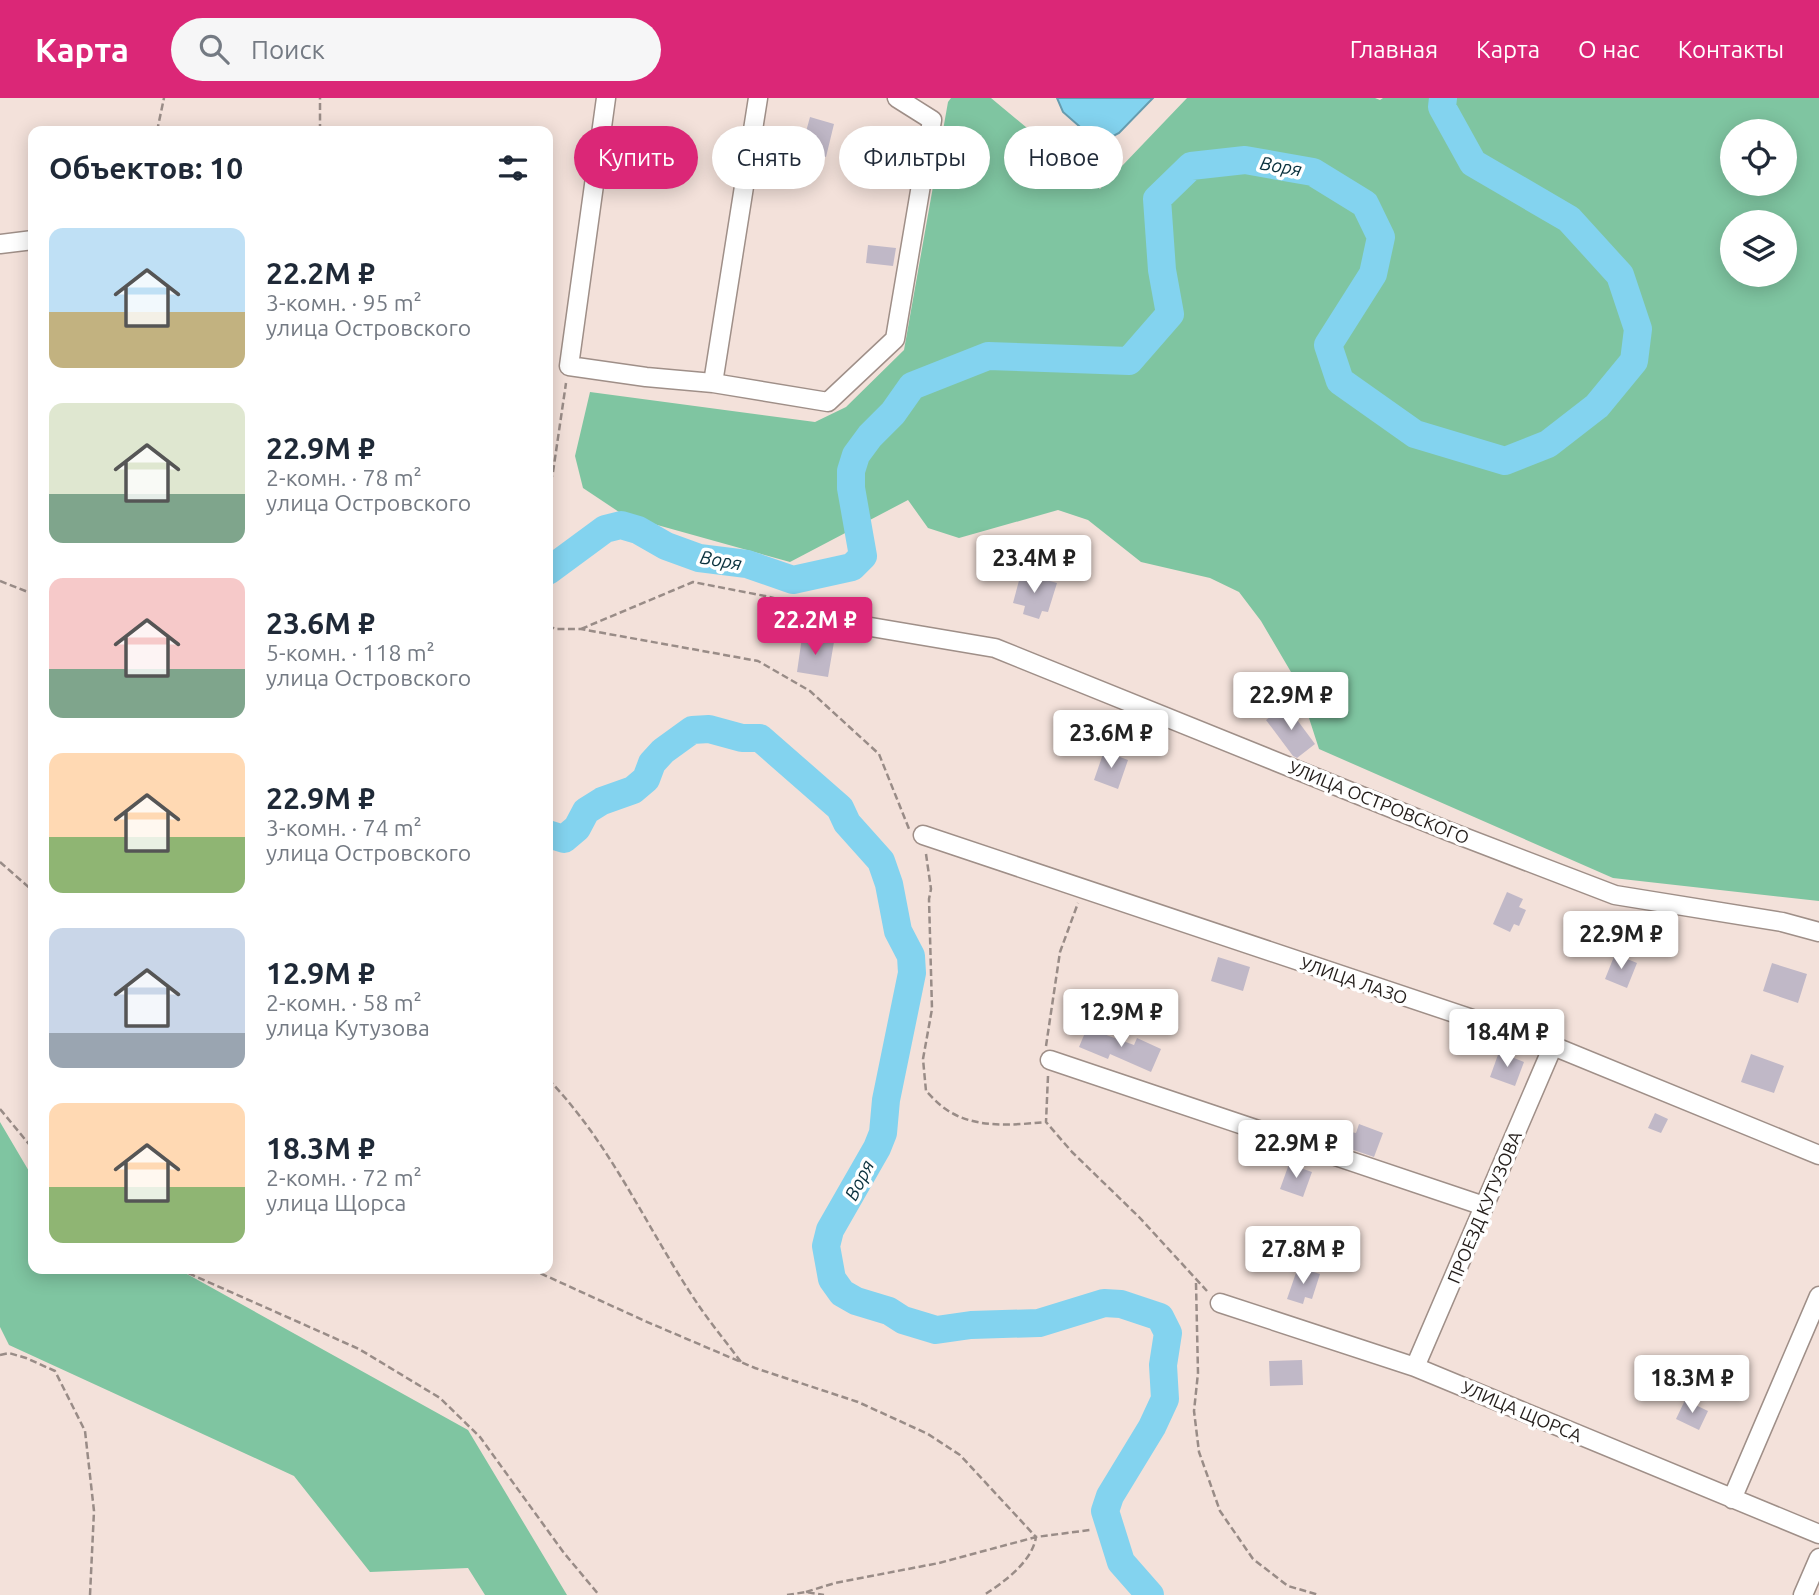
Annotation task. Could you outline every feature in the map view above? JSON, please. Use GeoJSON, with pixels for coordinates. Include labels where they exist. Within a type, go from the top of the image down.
{"type":"FeatureCollection","features":[{"type":"Feature","properties":{"kind":"street"},"geometry":{"type":"LineString","coordinates":[[606,98],[569,366],[713,383],[828,402],[895,339],[932,120],[897,98]]}},
{"type":"Feature","properties":{"kind":"street"},"geometry":{"type":"LineString","coordinates":[[713,383],[758,98]]}},
{"type":"Feature","properties":{"kind":"street"},"geometry":{"type":"LineString","coordinates":[[0,244],[28,241]]}},
{"type":"Feature","properties":{"kind":"street","name":"УЛИЦА ОСТРОВСКОГО"},"geometry":{"type":"LineString","coordinates":[[865,626],[995,648],[1615,895],[1782,922],[1819,932]]}},
{"type":"Feature","properties":{"kind":"street","name":"УЛИЦА ЛАЗО"},"geometry":{"type":"LineString","coordinates":[[923,835],[1553,1046],[1819,1155]]}},
{"type":"Feature","properties":{"kind":"street","name":"ПРОЕЗД КУТУЗОВА"},"geometry":{"type":"LineString","coordinates":[[1415,1367],[1553,1046]]}},
{"type":"Feature","properties":{"kind":"street"},"geometry":{"type":"LineString","coordinates":[[1050,1059],[1484,1206]]}},
{"type":"Feature","properties":{"kind":"street"},"geometry":{"type":"LineString","coordinates":[[1732,1499],[1819,1296]]}},
{"type":"Feature","properties":{"kind":"street","name":"УЛИЦА ЩОРСА"},"geometry":{"type":"LineString","coordinates":[[1220,1303],[1415,1367],[1819,1534]]}},
{"type":"Feature","properties":{"kind":"street"},"geometry":{"type":"LineString","coordinates":[[1802,1595],[1819,1558]]}},
{"type":"Feature","properties":{"kind":"path"},"geometry":{"type":"LineString","coordinates":[[158,126],[164,98]]}},
{"type":"Feature","properties":{"kind":"path"},"geometry":{"type":"LineString","coordinates":[[320,98],[320,126]]}},
{"type":"Feature","properties":{"kind":"path"},"geometry":{"type":"LineString","coordinates":[[553,466],[569,366]]}},
{"type":"Feature","properties":{"kind":"path"},"geometry":{"type":"LineString","coordinates":[[0,581],[28,592]]}},
{"type":"Feature","properties":{"kind":"path"},"geometry":{"type":"LineString","coordinates":[[581,629],[693,582],[866,620],[865,626]]}},
{"type":"Feature","properties":{"kind":"path"},"geometry":{"type":"LineString","coordinates":[[553,628],[581,629],[758,661],[810,691],[878,754],[909,828],[923,835],[931,889],[932,1009],[923,1059],[926,1091],[948,1111],[979,1122],[1012,1125],[1046,1122]]}},
{"type":"Feature","properties":{"kind":"path"},"geometry":{"type":"LineString","coordinates":[[0,862],[28,887]]}},
{"type":"Feature","properties":{"kind":"path"},"geometry":{"type":"LineString","coordinates":[[1083,889],[1060,952],[1046,1048],[1050,1059],[1046,1122],[1220,1303]]}},
{"type":"Feature","properties":{"kind":"path"},"geometry":{"type":"LineString","coordinates":[[553,1084],[573,1105],[635,1199],[699,1306],[742,1363]]}},
{"type":"Feature","properties":{"kind":"path"},"geometry":{"type":"LineString","coordinates":[[0,1109],[28,1143]]}},
{"type":"Feature","properties":{"kind":"path"},"geometry":{"type":"LineString","coordinates":[[190,1274],[359,1349],[440,1398],[480,1437],[564,1553],[599,1595]]}},
{"type":"Feature","properties":{"kind":"path"},"geometry":{"type":"LineString","coordinates":[[542,1274],[742,1363],[858,1402],[928,1434],[960,1455],[1036,1537]]}},
{"type":"Feature","properties":{"kind":"path"},"geometry":{"type":"LineString","coordinates":[[1196,1281],[1198,1373],[1194,1412],[1199,1452],[1220,1511],[1253,1559],[1288,1586],[1319,1595]]}},
{"type":"Feature","properties":{"kind":"path"},"geometry":{"type":"LineString","coordinates":[[0,1355],[9,1353],[55,1371],[85,1431],[94,1511],[90,1595]]}},
{"type":"Feature","properties":{"kind":"path"},"geometry":{"type":"LineString","coordinates":[[787,1595],[939,1563],[1036,1537],[1090,1530]]}},
{"type":"Feature","properties":{"kind":"path"},"geometry":{"type":"LineString","coordinates":[[984,1595],[1004,1582],[1034,1548],[1036,1537]]}},
{"type":"Feature","properties":{"kind":"path"},"geometry":{"type":"LineString","coordinates":[[806,1592],[824,1595]]}},
{"type":"Feature","properties":{"kind":"green space"},"geometry":{"type":"Polygon","coordinates":[[[951,98],[991,98],[1025,126],[1004,126],[1004,189],[1123,189],[1123,165],[1187,98],[1819,98],[1819,901],[1613,878],[1319,749],[1298,684],[1261,621],[1239,592],[1210,578],[1141,562],[1088,520],[1058,510],[959,538],[928,528],[908,500],[790,562],[625,516],[583,488],[575,456],[590,392],[815,422],[846,407],[904,350],[933,189],[990,189],[990,126],[944,126],[951,98]]]}},
{"type":"Feature","properties":{"kind":"green space"},"geometry":{"type":"Polygon","coordinates":[[[0,1122],[28,1170],[28,1274],[187,1274],[468,1430],[567,1595],[485,1595],[468,1568],[370,1572],[294,1476],[9,1345],[0,1327],[0,1122]]]}},
{"type":"Feature","properties":{"kind":"water"},"geometry":{"type":"Polygon","coordinates":[[[1057,98],[1153,98],[1123,129],[1123,126],[1079,126],[1063,112],[1057,98]]]}},
{"type":"Feature","properties":{"kind":"building"},"geometry":{"type":"Polygon","coordinates":[[[810,117],[834,124],[826,157],[825,126],[808,126],[810,117]]]}},
{"type":"Feature","properties":{"kind":"building"},"geometry":{"type":"Polygon","coordinates":[[[868,245],[896,248],[893,266],[866,263],[868,245]]]}},
{"type":"Feature","properties":{"kind":"building"},"geometry":{"type":"Polygon","coordinates":[[[1021,573],[1057,583],[1048,612],[1042,611],[1039,619],[1023,614],[1025,606],[1013,603],[1021,573]]]}},
{"type":"Feature","properties":{"kind":"building"},"geometry":{"type":"Polygon","coordinates":[[[802,637],[834,642],[828,677],[797,672],[802,637]]]}},
{"type":"Feature","properties":{"kind":"building"},"geometry":{"type":"Polygon","coordinates":[[[1286,705],[1315,744],[1297,758],[1266,720],[1286,705]]]}},
{"type":"Feature","properties":{"kind":"building"},"geometry":{"type":"Polygon","coordinates":[[[1104,751],[1128,760],[1118,789],[1094,780],[1104,751]]]}},
{"type":"Feature","properties":{"kind":"building"},"geometry":{"type":"Polygon","coordinates":[[[1507,892],[1523,899],[1519,907],[1526,910],[1519,926],[1514,924],[1510,932],[1493,924],[1507,892]]]}},
{"type":"Feature","properties":{"kind":"building"},"geometry":{"type":"Polygon","coordinates":[[[1615,954],[1637,963],[1627,988],[1605,979],[1615,954]]]}},
{"type":"Feature","properties":{"kind":"building"},"geometry":{"type":"Polygon","coordinates":[[[1218,957],[1250,967],[1243,991],[1211,981],[1218,957]]]}},
{"type":"Feature","properties":{"kind":"building"},"geometry":{"type":"Polygon","coordinates":[[[1772,963],[1807,974],[1798,1003],[1763,991],[1772,963]]]}},
{"type":"Feature","properties":{"kind":"building"},"geometry":{"type":"Polygon","coordinates":[[[1087,1028],[1134,1045],[1137,1038],[1161,1049],[1151,1072],[1110,1054],[1108,1059],[1079,1047],[1087,1028]]]}},
{"type":"Feature","properties":{"kind":"building"},"geometry":{"type":"Polygon","coordinates":[[[1499,1052],[1524,1062],[1515,1086],[1490,1077],[1499,1052]]]}},
{"type":"Feature","properties":{"kind":"building"},"geometry":{"type":"Polygon","coordinates":[[[1751,1054],[1784,1066],[1774,1093],[1741,1082],[1751,1054]]]}},
{"type":"Feature","properties":{"kind":"building"},"geometry":{"type":"Polygon","coordinates":[[[1655,1113],[1668,1119],[1661,1133],[1648,1128],[1655,1113]]]}},
{"type":"Feature","properties":{"kind":"building"},"geometry":{"type":"Polygon","coordinates":[[[1359,1124],[1383,1133],[1374,1157],[1345,1147],[1351,1132],[1356,1133],[1359,1124]]]}},
{"type":"Feature","properties":{"kind":"building"},"geometry":{"type":"Polygon","coordinates":[[[1289,1164],[1312,1172],[1303,1197],[1280,1189],[1289,1164]]]}},
{"type":"Feature","properties":{"kind":"building"},"geometry":{"type":"Polygon","coordinates":[[[1298,1267],[1320,1274],[1312,1299],[1305,1297],[1303,1304],[1287,1299],[1298,1267]]]}},
{"type":"Feature","properties":{"kind":"building"},"geometry":{"type":"Polygon","coordinates":[[[1302,1360],[1303,1385],[1270,1386],[1269,1361],[1302,1360]]]}},
{"type":"Feature","properties":{"kind":"building"},"geometry":{"type":"Polygon","coordinates":[[[1685,1400],[1708,1411],[1699,1430],[1676,1419],[1685,1400]]]}},
{"type":"Feature","properties":{"kind":"waterway","name":"Воря"},"geometry":{"type":"LineString","coordinates":[[553,567],[605,529],[621,525],[699,558],[747,564],[793,580],[852,567],[863,556],[851,488],[851,471],[856,455],[893,413],[912,386],[988,356],[1129,361],[1170,314],[1162,270],[1157,199],[1191,166],[1245,160],[1313,172],[1365,204],[1381,237],[1373,274],[1328,345],[1340,381],[1415,434],[1505,461],[1548,444],[1597,406],[1634,361],[1638,329],[1620,275],[1569,219],[1473,163],[1442,107],[1443,98]]}},
{"type":"Feature","properties":{"kind":"waterway","name":"Воря"},"geometry":{"type":"LineString","coordinates":[[553,836],[564,839],[577,828],[586,811],[602,801],[633,790],[646,779],[652,763],[663,751],[692,730],[709,729],[742,738],[760,738],[840,808],[847,823],[881,861],[889,884],[898,931],[911,956],[912,973],[886,1100],[883,1133],[830,1230],[826,1246],[832,1279],[842,1293],[856,1301],[936,1330],[971,1325],[1039,1323],[1104,1303],[1121,1304],[1160,1317],[1168,1333],[1163,1365],[1165,1399],[1152,1427],[1110,1496],[1105,1511],[1121,1562],[1150,1595]]}}]}
